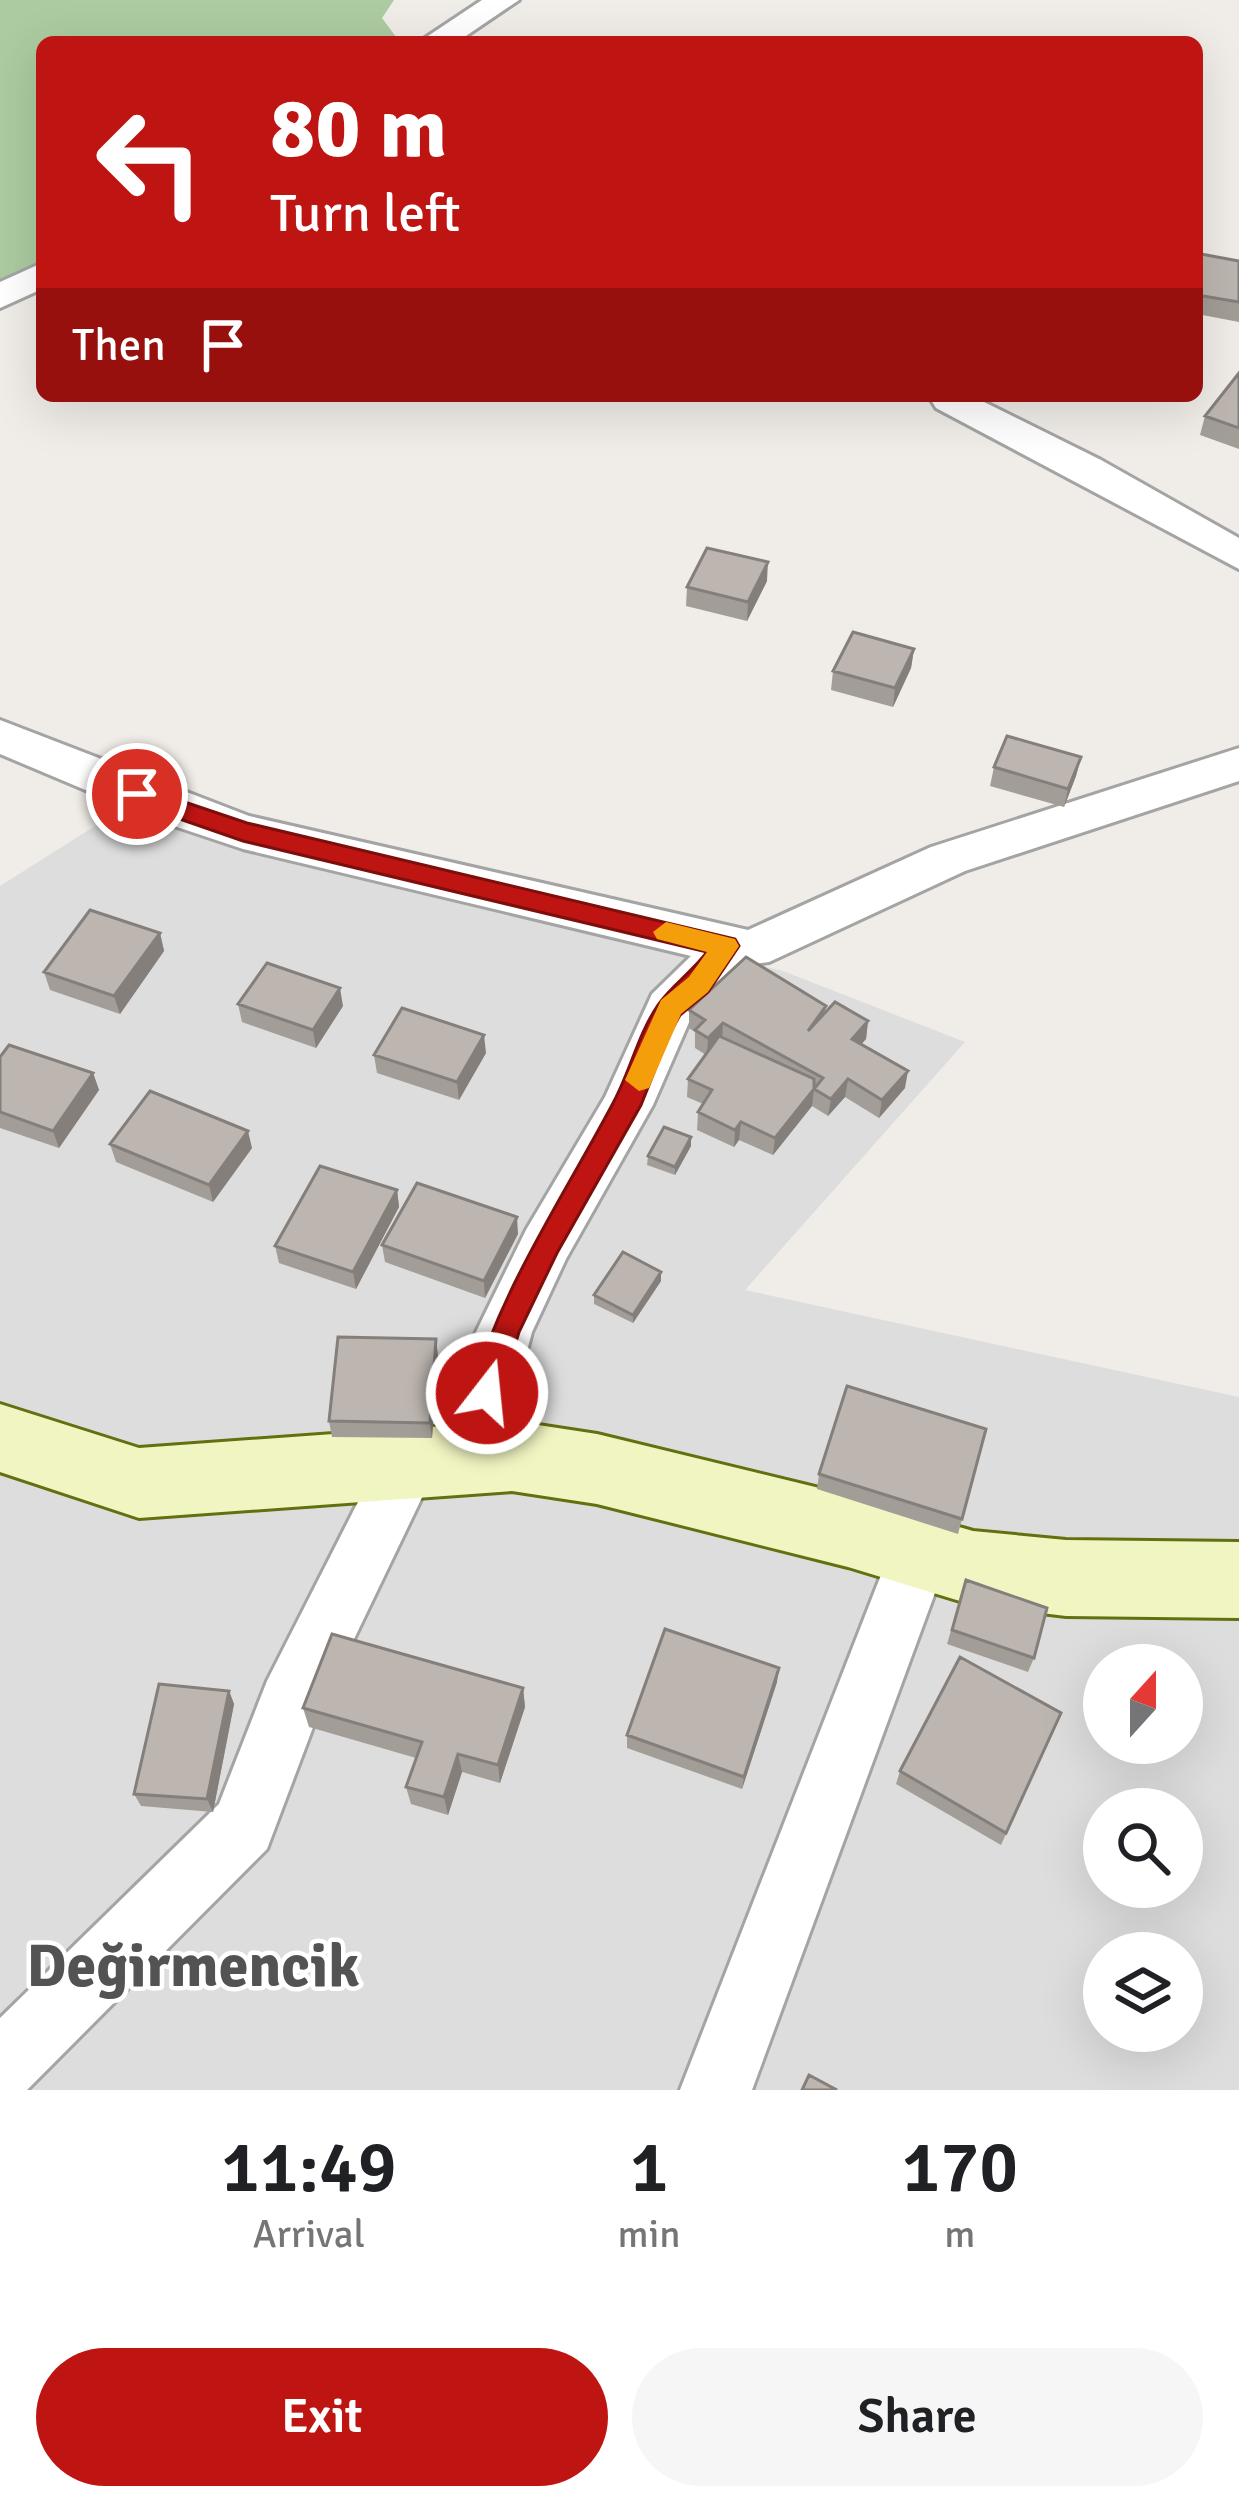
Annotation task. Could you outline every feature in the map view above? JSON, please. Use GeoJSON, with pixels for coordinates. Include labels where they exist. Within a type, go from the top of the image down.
{"type":"FeatureCollection","features":[{"type":"Feature","properties":{"kind":"street"},"geometry":{"type":"LineString","coordinates":[[445,36],[504,0]]}},
{"type":"Feature","properties":{"kind":"street"},"geometry":{"type":"LineString","coordinates":[[0,297],[36,277]]}},
{"type":"Feature","properties":{"kind":"street"},"geometry":{"type":"LineString","coordinates":[[954,402],[1088,469],[1239,556]]}},
{"type":"Feature","properties":{"kind":"street"},"geometry":{"type":"LineString","coordinates":[[0,736],[243,832],[752,949],[948,859],[1239,764]]}},
{"type":"Feature","properties":{"kind":"street"},"geometry":{"type":"LineString","coordinates":[[512,1456],[487,1393],[504,1332],[545,1246],[627,1105],[662,1021],[726,946]]}},
{"type":"Feature","properties":{"kind":"street"},"geometry":{"type":"LineString","coordinates":[[0,1438],[140,1483],[512,1456],[597,1469],[973,1568],[1066,1578],[1239,1580]]}},
{"type":"Feature","properties":{"kind":"street"},"geometry":{"type":"LineString","coordinates":[[0,2067],[244,1826],[290,1703],[408,1464]]}},
{"type":"Feature","properties":{"kind":"street"},"geometry":{"type":"LineString","coordinates":[[716,2090],[920,1552]]}},
{"type":"Feature","properties":{"kind":"shaded area"},"geometry":{"type":"Polygon","coordinates":[[[114,814],[783,971],[965,1042],[745,1290],[1239,1397],[1239,2090],[0,2090],[0,886],[114,814]]]}},
{"type":"Feature","properties":{"kind":"green space"},"geometry":{"type":"Polygon","coordinates":[[[0,0],[394,0],[382,18],[395,36],[36,36],[36,278],[0,290],[0,0]]]}},
{"type":"Feature","properties":{"kind":"building"},"geometry":{"type":"Polygon","coordinates":[[[1203,254],[1239,261],[1239,302],[1203,296],[1203,254]]]}},
{"type":"Feature","properties":{"kind":"building"},"geometry":{"type":"Polygon","coordinates":[[[1239,373],[1239,428],[1205,416],[1239,373]]]}},
{"type":"Feature","properties":{"kind":"building"},"geometry":{"type":"Polygon","coordinates":[[[707,548],[768,562],[748,602],[687,587],[707,548]]]}},
{"type":"Feature","properties":{"kind":"building"},"geometry":{"type":"Polygon","coordinates":[[[853,632],[914,649],[895,688],[833,671],[853,632]]]}},
{"type":"Feature","properties":{"kind":"building"},"geometry":{"type":"Polygon","coordinates":[[[1007,736],[1081,757],[1068,789],[994,767],[1007,736]]]}},
{"type":"Feature","properties":{"kind":"building"},"geometry":{"type":"Polygon","coordinates":[[[90,910],[160,933],[114,996],[44,972],[90,910]]]}},
{"type":"Feature","properties":{"kind":"building"},"geometry":{"type":"Polygon","coordinates":[[[746,957],[826,1006],[808,1031],[835,1002],[868,1021],[852,1039],[908,1071],[882,1100],[848,1079],[831,1099],[814,1089],[823,1078],[723,1023],[708,1038],[695,1030],[705,1020],[689,1010],[746,957]]]}},
{"type":"Feature","properties":{"kind":"building"},"geometry":{"type":"Polygon","coordinates":[[[267,963],[340,988],[313,1030],[238,1004],[267,963]]]}},
{"type":"Feature","properties":{"kind":"building"},"geometry":{"type":"Polygon","coordinates":[[[402,1008],[484,1035],[457,1082],[374,1055],[402,1008]]]}},
{"type":"Feature","properties":{"kind":"building"},"geometry":{"type":"Polygon","coordinates":[[[719,1036],[814,1079],[814,1089],[775,1138],[741,1122],[735,1130],[698,1112],[712,1090],[688,1079],[719,1036]]]}},
{"type":"Feature","properties":{"kind":"building"},"geometry":{"type":"Polygon","coordinates":[[[9,1045],[93,1073],[53,1131],[0,1112],[0,1057],[9,1045]]]}},
{"type":"Feature","properties":{"kind":"building"},"geometry":{"type":"Polygon","coordinates":[[[150,1091],[248,1131],[209,1185],[110,1144],[150,1091]]]}},
{"type":"Feature","properties":{"kind":"building"},"geometry":{"type":"Polygon","coordinates":[[[664,1127],[691,1137],[675,1167],[648,1156],[664,1127]]]}},
{"type":"Feature","properties":{"kind":"building"},"geometry":{"type":"Polygon","coordinates":[[[320,1166],[397,1190],[353,1272],[275,1246],[320,1166]]]}},
{"type":"Feature","properties":{"kind":"building"},"geometry":{"type":"Polygon","coordinates":[[[417,1183],[517,1217],[484,1281],[382,1245],[417,1183]]]}},
{"type":"Feature","properties":{"kind":"building"},"geometry":{"type":"Polygon","coordinates":[[[623,1252],[661,1272],[633,1315],[594,1295],[623,1252]]]}},
{"type":"Feature","properties":{"kind":"building"},"geometry":{"type":"Polygon","coordinates":[[[338,1337],[436,1339],[430,1423],[329,1421],[338,1337]]]}},
{"type":"Feature","properties":{"kind":"building"},"geometry":{"type":"Polygon","coordinates":[[[847,1386],[986,1429],[962,1519],[819,1474],[847,1386]]]}},
{"type":"Feature","properties":{"kind":"building"},"geometry":{"type":"Polygon","coordinates":[[[966,1580],[1047,1608],[1034,1658],[952,1630],[966,1580]]]}},
{"type":"Feature","properties":{"kind":"building"},"geometry":{"type":"Polygon","coordinates":[[[665,1629],[779,1668],[744,1777],[627,1735],[665,1629]]]}},
{"type":"Feature","properties":{"kind":"building"},"geometry":{"type":"Polygon","coordinates":[[[332,1634],[523,1688],[498,1765],[458,1754],[444,1797],[406,1787],[422,1742],[303,1708],[332,1634]]]}},
{"type":"Feature","properties":{"kind":"building"},"geometry":{"type":"Polygon","coordinates":[[[960,1657],[1061,1713],[1006,1833],[900,1771],[960,1657]]]}},
{"type":"Feature","properties":{"kind":"building"},"geometry":{"type":"Polygon","coordinates":[[[159,1684],[229,1691],[207,1799],[134,1794],[159,1684]]]}},
{"type":"Feature","properties":{"kind":"building"},"geometry":{"type":"Polygon","coordinates":[[[809,2075],[837,2090],[802,2090],[809,2075]]]}},
{"type":"Feature","properties":{"kind":"slow traffic"},"geometry":{"type":"LineString","coordinates":[[639,1080],[670,1007],[698,985],[726,946],[666,932]]}},
{"type":"Feature","properties":{"kind":"district","name":"Değirmencik"},"geometry":{"type":"Point","coordinates":[193,1967]}},
{"type":"Feature","properties":{"kind":"route"},"geometry":{"type":"LineString","coordinates":[[137,794],[243,832],[726,946],[698,985],[670,1007],[655,1035],[627,1105],[545,1246],[504,1332],[487,1393]]}}]}
